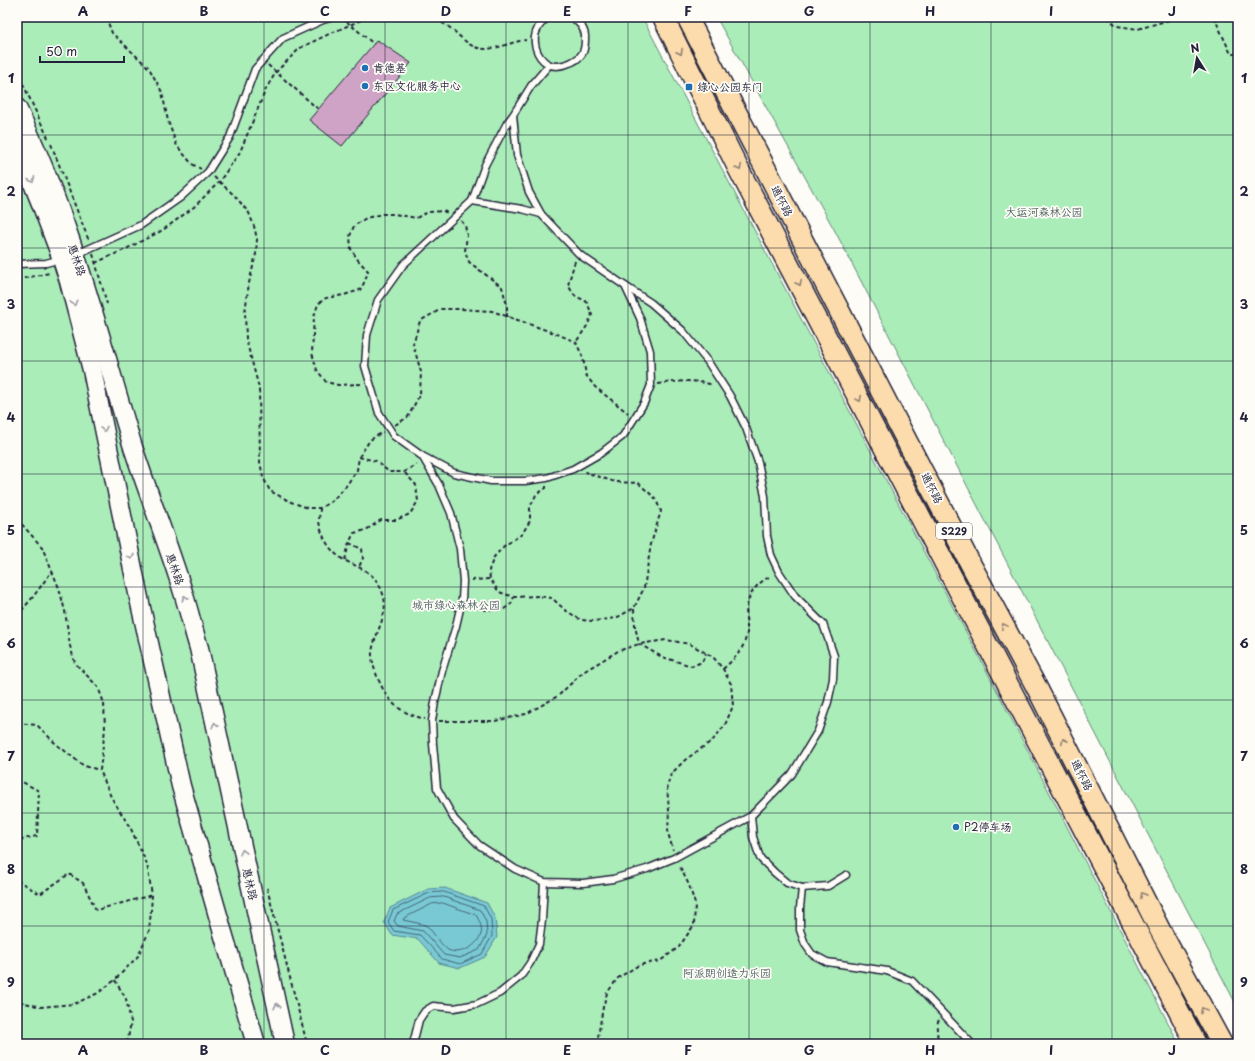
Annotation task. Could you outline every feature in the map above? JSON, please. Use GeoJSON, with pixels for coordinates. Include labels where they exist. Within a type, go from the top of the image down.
{"type":"FeatureCollection","features":[{"type":"Feature","properties":{"kind":"main road","name":"通怀路"},"geometry":{"type":"LineString","coordinates":[[663,17],[738,168],[1196,1044]]}},
{"type":"Feature","properties":{"kind":"main road","name":"通怀路"},"geometry":{"type":"LineString","coordinates":[[687,17],[966,555],[1041,695],[1160,930],[1222,1044]]}},
{"type":"Feature","properties":{"kind":"main road","name":"惠林路"},"geometry":{"type":"LineString","coordinates":[[17,108],[30,133],[50,184],[69,257],[140,602],[181,786],[256,1044]]}},
{"type":"Feature","properties":{"kind":"main road","name":"惠林路"},"geometry":{"type":"LineString","coordinates":[[17,144],[40,201],[69,257],[183,592],[199,648],[285,1044]]}},
{"type":"Feature","properties":{"kind":"lane"},"geometry":{"type":"LineString","coordinates":[[17,264],[46,264],[69,257],[141,225],[181,198],[208,172],[230,137],[255,69],[283,38],[333,17]]}},
{"type":"Feature","properties":{"kind":"lane"},"geometry":{"type":"LineString","coordinates":[[548,17],[538,28],[534,39],[537,51],[542,59],[549,65],[562,66],[572,62],[582,54],[585,45],[585,35],[582,27],[574,18],[571,17]]}},
{"type":"Feature","properties":{"kind":"lane"},"geometry":{"type":"LineString","coordinates":[[549,65],[531,86],[507,123],[485,165],[472,201],[403,265],[378,300],[367,335],[365,366],[379,413],[394,436],[422,456],[454,473],[491,481],[524,481],[547,478],[573,469],[601,453],[623,436],[644,403],[651,385],[650,351],[640,318],[626,286]]}},
{"type":"Feature","properties":{"kind":"lane"},"geometry":{"type":"LineString","coordinates":[[422,456],[439,485],[452,513],[460,549],[463,581],[462,600],[456,626],[442,671],[432,721],[432,744],[437,788],[454,819],[479,844],[515,869],[544,882],[583,883],[613,879],[647,869],[674,858],[751,816],[792,774],[818,731],[828,702],[833,679],[834,656],[823,624],[795,596],[779,572],[771,555],[767,536],[765,496],[758,462],[746,428],[730,396],[708,362],[683,331],[651,303],[580,255],[541,214],[529,192],[517,155],[513,115]]}},
{"type":"Feature","properties":{"kind":"lane"},"geometry":{"type":"LineString","coordinates":[[472,201],[541,214]]}},
{"type":"Feature","properties":{"kind":"lane"},"geometry":{"type":"LineString","coordinates":[[751,816],[753,837],[760,858],[787,883],[802,888],[828,886],[846,875]]}},
{"type":"Feature","properties":{"kind":"lane"},"geometry":{"type":"LineString","coordinates":[[413,1044],[419,1020],[425,1010],[433,1006],[454,1008],[477,1004],[500,993],[521,976],[530,963],[539,944],[544,882]]}},
{"type":"Feature","properties":{"kind":"lane"},"geometry":{"type":"LineString","coordinates":[[802,888],[800,930],[805,944],[812,954],[826,962],[887,971],[912,981],[972,1044]]}},
{"type":"Feature","properties":{"kind":"path"},"geometry":{"type":"LineString","coordinates":[[106,17],[112,33],[149,68],[162,92],[168,121],[177,146],[192,164],[208,172],[235,196],[248,213],[254,226],[257,239],[256,254],[249,283],[245,312],[246,339],[259,388],[260,462],[263,477],[270,490],[291,502],[308,508],[320,508],[332,501],[346,486],[356,470],[359,457],[370,440],[408,417],[420,394],[421,372],[413,344],[420,321],[441,308],[461,308],[492,312],[576,342],[583,358],[586,375],[595,387],[636,417]]}},
{"type":"Feature","properties":{"kind":"path"},"geometry":{"type":"LineString","coordinates":[[341,17],[374,44]]}},
{"type":"Feature","properties":{"kind":"path"},"geometry":{"type":"LineString","coordinates":[[429,17],[446,25],[463,40],[479,49],[494,48],[517,41],[534,39]]}},
{"type":"Feature","properties":{"kind":"path"},"geometry":{"type":"LineString","coordinates":[[1107,17],[1117,26],[1138,29],[1169,20],[1174,17]]}},
{"type":"Feature","properties":{"kind":"path"},"geometry":{"type":"LineString","coordinates":[[1214,17],[1230,54],[1238,54]]}},
{"type":"Feature","properties":{"kind":"path"},"geometry":{"type":"LineString","coordinates":[[263,60],[318,109]]}},
{"type":"Feature","properties":{"kind":"path"},"geometry":{"type":"LineString","coordinates":[[576,342],[587,326],[592,314],[587,302],[574,295],[568,285],[574,262],[580,255]]}},
{"type":"Feature","properties":{"kind":"path"},"geometry":{"type":"LineString","coordinates":[[17,279],[50,273]]}},
{"type":"Feature","properties":{"kind":"path"},"geometry":{"type":"LineString","coordinates":[[651,385],[674,381],[699,381],[717,387],[730,396]]}},
{"type":"Feature","properties":{"kind":"path"},"geometry":{"type":"LineString","coordinates":[[359,457],[376,461],[389,472],[404,472],[416,465],[422,456]]}},
{"type":"Feature","properties":{"kind":"path"},"geometry":{"type":"LineString","coordinates":[[573,469],[615,482],[638,483],[655,498],[661,511],[651,544],[644,588],[634,608],[638,644]]}},
{"type":"Feature","properties":{"kind":"path"},"geometry":{"type":"LineString","coordinates":[[345,561],[349,543],[354,533],[366,530],[381,520],[396,520],[410,514],[418,501],[416,485],[404,472]]}},
{"type":"Feature","properties":{"kind":"path"},"geometry":{"type":"LineString","coordinates":[[547,478],[546,488],[536,495],[530,507],[530,521],[522,534],[504,546],[494,557],[489,570],[490,579],[499,592],[514,597],[538,596],[552,598],[581,620],[594,621],[616,618],[634,608]]}},
{"type":"Feature","properties":{"kind":"path"},"geometry":{"type":"LineString","coordinates":[[320,508],[320,525],[326,543],[345,561],[373,575],[381,586],[386,601],[372,654],[374,668],[381,686],[394,704],[411,715],[432,721],[495,721],[526,714],[558,696],[583,672],[618,651],[638,644],[666,640],[690,644],[713,657],[731,684],[733,706],[725,725],[713,740],[685,760],[671,774],[667,787],[669,810],[668,833],[674,858],[689,884],[696,904],[694,925],[679,947],[660,961],[639,965],[618,978],[607,993],[598,1037],[595,1044]]}},
{"type":"Feature","properties":{"kind":"path"},"geometry":{"type":"LineString","coordinates":[[17,519],[42,546],[59,588],[65,611],[70,646],[75,663],[98,687],[104,702],[105,729],[100,770],[111,798],[131,829],[147,864],[152,895],[149,931],[138,956],[115,980],[98,993],[74,1004],[41,1007],[17,1002]]}},
{"type":"Feature","properties":{"kind":"path"},"geometry":{"type":"LineString","coordinates":[[349,543],[362,549],[363,558],[359,567]]}},
{"type":"Feature","properties":{"kind":"path"},"geometry":{"type":"LineString","coordinates":[[17,616],[52,571]]}},
{"type":"Feature","properties":{"kind":"path"},"geometry":{"type":"LineString","coordinates":[[723,670],[740,653],[747,636],[746,610],[752,591],[761,581],[779,572]]}},
{"type":"Feature","properties":{"kind":"path"},"geometry":{"type":"LineString","coordinates":[[463,581],[490,579]]}},
{"type":"Feature","properties":{"kind":"path"},"geometry":{"type":"LineString","coordinates":[[462,600],[486,610],[504,609],[511,604],[514,597]]}},
{"type":"Feature","properties":{"kind":"path"},"geometry":{"type":"LineString","coordinates":[[638,644],[662,657],[692,666],[702,662],[706,653]]}},
{"type":"Feature","properties":{"kind":"path"},"geometry":{"type":"LineString","coordinates":[[17,723],[37,725],[56,744],[84,766],[100,770]]}},
{"type":"Feature","properties":{"kind":"path"},"geometry":{"type":"LineString","coordinates":[[17,778],[39,791],[37,836],[18,840],[17,843]]}},
{"type":"Feature","properties":{"kind":"path"},"geometry":{"type":"LineString","coordinates":[[17,880],[40,894],[69,874],[83,884],[96,910],[152,895]]}},
{"type":"Feature","properties":{"kind":"path"},"geometry":{"type":"LineString","coordinates":[[115,980],[126,998],[131,1022],[127,1044]]}},
{"type":"Feature","properties":{"kind":"path"},"geometry":{"type":"LineString","coordinates":[[936,1044],[938,1041],[936,1024],[943,1014]]}},
{"type":"Feature","properties":{"kind":"green space","name":"城市绿心森林公园"},"geometry":{"type":"Polygon","coordinates":[[[17,17],[642,17],[994,685],[1179,1044],[17,1044],[17,17]]]}},
{"type":"Feature","properties":{"kind":"green space","name":"大运河森林公园"},"geometry":{"type":"Polygon","coordinates":[[[716,17],[1238,17],[1238,1008],[835,231],[716,17]]]}},
{"type":"Feature","properties":{"kind":"water"},"geometry":{"type":"Polygon","coordinates":[[[445,888],[487,903],[495,918],[497,937],[485,957],[460,968],[439,963],[418,939],[392,935],[384,922],[390,908],[428,889],[445,888]]]}},
{"type":"Feature","properties":{"kind":"building","name":"东区文化服务中心"},"geometry":{"type":"Polygon","coordinates":[[[377,40],[411,63],[342,146],[309,120],[377,40]]]}},
{"type":"Feature","properties":{"kind":"place","name":"肯德基"},"geometry":{"type":"Point","coordinates":[365,68]}},
{"type":"Feature","properties":{"kind":"place","name":"东区文化服务中心"},"geometry":{"type":"Point","coordinates":[365,86]}},
{"type":"Feature","properties":{"kind":"place","name":"绿心公园东门"},"geometry":{"type":"Point","coordinates":[689,87]}},
{"type":"Feature","properties":{"kind":"place","name":"P2停车场"},"geometry":{"type":"Point","coordinates":[956,827]}},
{"type":"Feature","properties":{"kind":"park label","name":"阿派朗创造力乐园"},"geometry":{"type":"Point","coordinates":[727,973]}}]}
